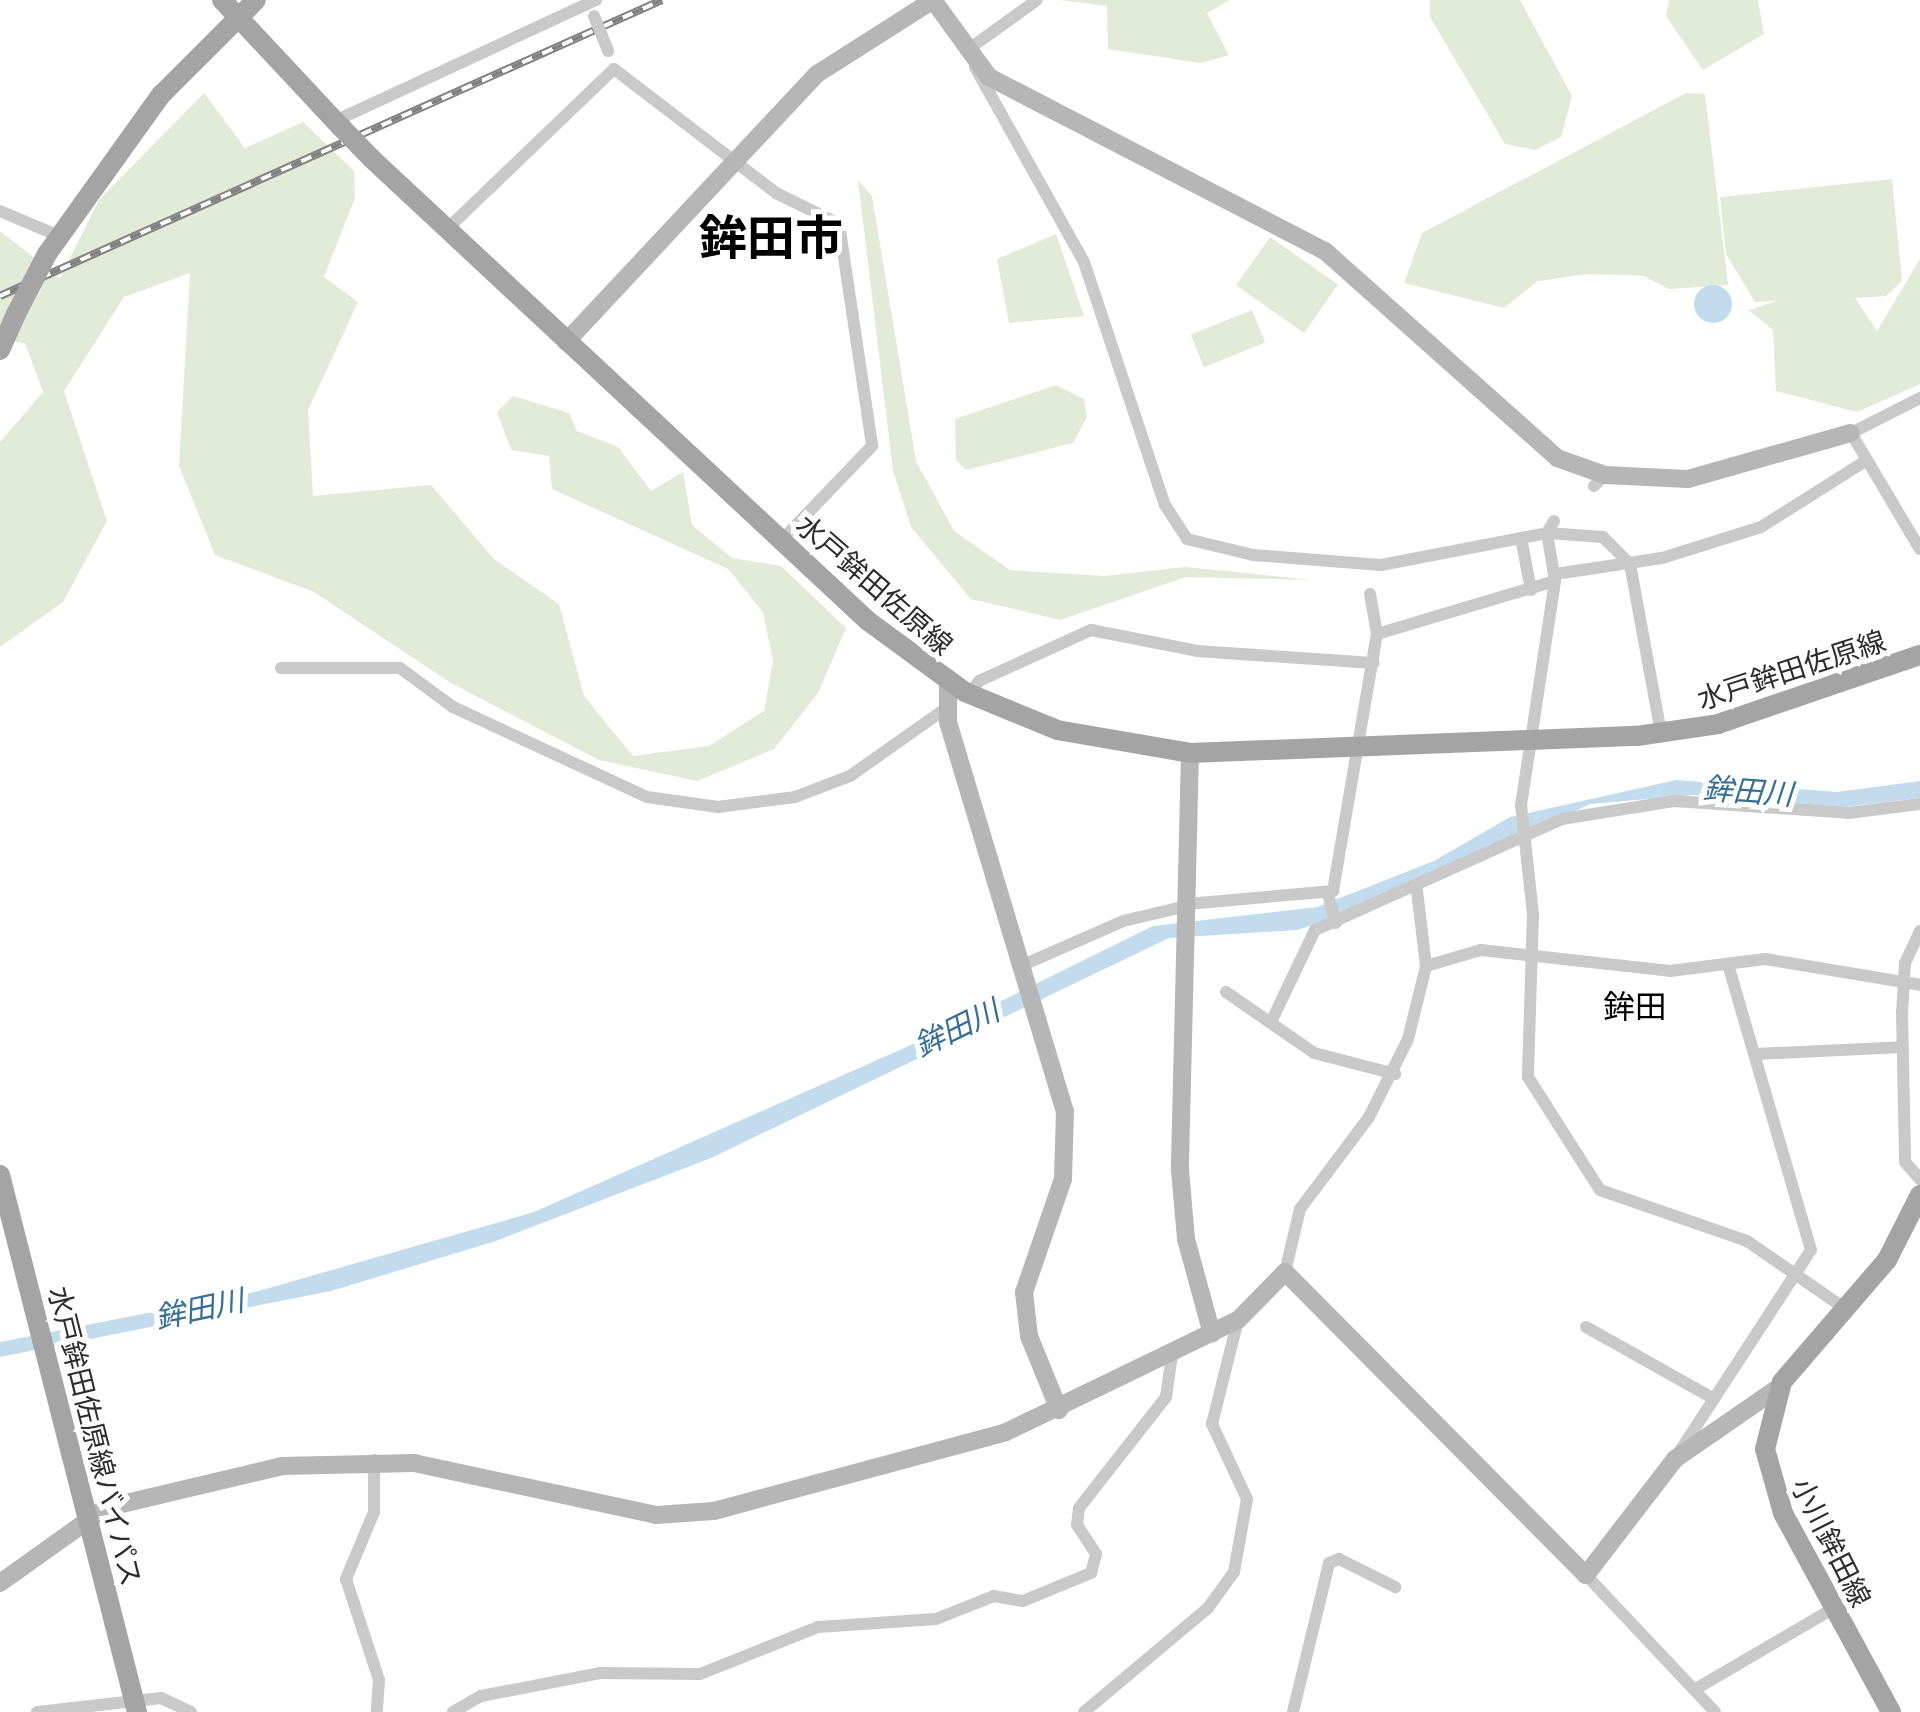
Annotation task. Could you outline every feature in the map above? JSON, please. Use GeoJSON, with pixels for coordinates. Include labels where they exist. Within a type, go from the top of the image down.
{"type":"FeatureCollection","features":[{"type":"Feature","properties":{"kind":"main road","name":"水戸鉾田佐原線"},"geometry":{"type":"LineString","coordinates":[[222,0],[445,231],[782,540],[948,682],[969,694],[1084,738],[1190,753],[1363,748],[1661,733],[1718,724],[1920,655]]}},
{"type":"Feature","properties":{"kind":"main road"},"geometry":{"type":"LineString","coordinates":[[0,350],[53,245],[91,185],[161,95],[256,0]]}},
{"type":"Feature","properties":{"kind":"main road","name":"水戸鉾田佐原線バイパス"},"geometry":{"type":"LineString","coordinates":[[0,1174],[136,1706]]}},
{"type":"Feature","properties":{"kind":"main road"},"geometry":{"type":"LineString","coordinates":[[1778,1388],[1895,1248],[1920,1195]]}},
{"type":"Feature","properties":{"kind":"main road","name":"小川鉾田線"},"geometry":{"type":"LineString","coordinates":[[1778,1388],[1769,1476],[1834,1608],[1892,1712]]}},
{"type":"Feature","properties":{"kind":"street"},"geometry":{"type":"LineString","coordinates":[[566,342],[826,66],[933,0],[1084,262],[1165,504],[1187,539],[1253,555],[1381,565],[1521,538],[1550,527],[1591,532],[1615,543],[1630,564],[1661,733]]}},
{"type":"Feature","properties":{"kind":"street"},"geometry":{"type":"LineString","coordinates":[[969,60],[1037,0]]}},
{"type":"Feature","properties":{"kind":"street"},"geometry":{"type":"LineString","coordinates":[[338,124],[593,6],[614,69],[736,162],[840,224],[851,275],[872,446],[782,540]]}},
{"type":"Feature","properties":{"kind":"street"},"geometry":{"type":"LineString","coordinates":[[969,60],[1325,250],[1524,438],[1600,480],[1704,477],[1851,433],[1920,398]]}},
{"type":"Feature","properties":{"kind":"street"},"geometry":{"type":"LineString","coordinates":[[445,231],[614,69]]}},
{"type":"Feature","properties":{"kind":"street"},"geometry":{"type":"LineString","coordinates":[[0,211],[53,245]]}},
{"type":"Feature","properties":{"kind":"street"},"geometry":{"type":"LineString","coordinates":[[1851,433],[1920,549]]}},
{"type":"Feature","properties":{"kind":"street"},"geometry":{"type":"LineString","coordinates":[[1376,634],[1531,590],[1555,578],[1630,564],[1761,527],[1867,460]]}},
{"type":"Feature","properties":{"kind":"street"},"geometry":{"type":"LineString","coordinates":[[1550,527],[1555,578],[1521,805],[1534,956],[1528,1076],[1580,1168],[1610,1198],[1747,1241],[1844,1308]]}},
{"type":"Feature","properties":{"kind":"street"},"geometry":{"type":"LineString","coordinates":[[1521,538],[1531,590]]}},
{"type":"Feature","properties":{"kind":"street"},"geometry":{"type":"LineString","coordinates":[[1336,922],[1329,895],[1363,748],[1374,662],[1376,634],[1370,594]]}},
{"type":"Feature","properties":{"kind":"street"},"geometry":{"type":"LineString","coordinates":[[969,694],[1002,669],[1106,628],[1198,651],[1374,662]]}},
{"type":"Feature","properties":{"kind":"street"},"geometry":{"type":"LineString","coordinates":[[281,668],[400,668],[453,706],[647,797],[718,807],[795,797],[850,776],[945,709]]}},
{"type":"Feature","properties":{"kind":"street"},"geometry":{"type":"LineString","coordinates":[[948,682],[945,709],[1036,1009],[1069,1138],[1024,1292],[1029,1336],[1059,1410]]}},
{"type":"Feature","properties":{"kind":"street"},"geometry":{"type":"LineString","coordinates":[[1190,753],[1183,1208],[1212,1334]]}},
{"type":"Feature","properties":{"kind":"street"},"geometry":{"type":"LineString","coordinates":[[1272,1020],[1307,939],[1336,922],[1417,891],[1522,834],[1580,814],[1674,801],[1848,813],[1920,804]]}},
{"type":"Feature","properties":{"kind":"street"},"geometry":{"type":"LineString","coordinates":[[0,1583],[88,1516],[206,1479],[374,1460],[692,1516],[944,1453],[1059,1410],[1172,1355],[1238,1320],[1285,1272],[1300,1209],[1395,1074],[1426,966],[1417,891]]}},
{"type":"Feature","properties":{"kind":"street"},"geometry":{"type":"LineString","coordinates":[[1023,967],[1123,921],[1187,907],[1329,895]]}},
{"type":"Feature","properties":{"kind":"street"},"geometry":{"type":"LineString","coordinates":[[1920,931],[1904,982],[1902,1047],[1905,1162],[1920,1178]]}},
{"type":"Feature","properties":{"kind":"street"},"geometry":{"type":"LineString","coordinates":[[1426,966],[1466,951],[1670,971],[1765,959],[1920,985]]}},
{"type":"Feature","properties":{"kind":"street"},"geometry":{"type":"LineString","coordinates":[[1586,1575],[1675,1459],[1709,1396],[1800,1274],[1812,1242],[1728,964]]}},
{"type":"Feature","properties":{"kind":"street"},"geometry":{"type":"LineString","coordinates":[[1226,992],[1272,1020],[1314,1054],[1395,1074]]}},
{"type":"Feature","properties":{"kind":"street"},"geometry":{"type":"LineString","coordinates":[[1756,1054],[1902,1047]]}},
{"type":"Feature","properties":{"kind":"street"},"geometry":{"type":"LineString","coordinates":[[1285,1272],[1699,1687],[1715,1712]]}},
{"type":"Feature","properties":{"kind":"street"},"geometry":{"type":"LineString","coordinates":[[1085,1712],[1208,1608],[1234,1572],[1247,1499],[1212,1424],[1238,1320]]}},
{"type":"Feature","properties":{"kind":"street"},"geometry":{"type":"LineString","coordinates":[[1586,1326],[1709,1396]]}},
{"type":"Feature","properties":{"kind":"street"},"geometry":{"type":"LineString","coordinates":[[453,1712],[481,1696],[600,1673],[700,1674],[818,1627],[936,1619],[994,1596],[1023,1601],[1091,1572],[1096,1554],[1077,1525],[1079,1508],[1166,1397],[1172,1355]]}},
{"type":"Feature","properties":{"kind":"street"},"geometry":{"type":"LineString","coordinates":[[1675,1459],[1778,1388]]}},
{"type":"Feature","properties":{"kind":"street"},"geometry":{"type":"LineString","coordinates":[[374,1460],[374,1512],[346,1579],[379,1680],[377,1712]]}},
{"type":"Feature","properties":{"kind":"street"},"geometry":{"type":"LineString","coordinates":[[1292,1712],[1329,1563],[1339,1559],[1395,1588]]}},
{"type":"Feature","properties":{"kind":"street"},"geometry":{"type":"LineString","coordinates":[[1699,1687],[1834,1608]]}},
{"type":"Feature","properties":{"kind":"street"},"geometry":{"type":"LineString","coordinates":[[37,1712],[136,1706],[161,1698],[192,1712]]}},
{"type":"Feature","properties":{"kind":"green space"},"geometry":{"type":"Polygon","coordinates":[[[1060,0],[1230,0],[1207,13],[1229,55],[1201,63],[1108,49],[1107,6],[1060,0]]]}},
{"type":"Feature","properties":{"kind":"green space"},"geometry":{"type":"Polygon","coordinates":[[[1430,0],[1520,0],[1572,96],[1561,137],[1535,150],[1505,144],[1430,17],[1430,0]]]}},
{"type":"Feature","properties":{"kind":"green space"},"geometry":{"type":"Polygon","coordinates":[[[1669,0],[1758,0],[1764,34],[1703,70],[1666,16],[1669,0]]]}},
{"type":"Feature","properties":{"kind":"green space"},"geometry":{"type":"Polygon","coordinates":[[[204,93],[245,148],[303,122],[354,171],[355,198],[324,277],[358,302],[308,410],[313,496],[431,485],[494,559],[559,604],[584,696],[633,756],[709,746],[764,711],[773,661],[763,612],[728,569],[552,489],[549,456],[511,450],[497,412],[513,396],[569,413],[577,431],[618,447],[651,491],[683,472],[692,525],[732,558],[781,566],[846,628],[818,693],[774,749],[697,781],[599,760],[451,683],[314,592],[215,555],[179,466],[190,273],[124,297],[64,391],[107,521],[63,602],[0,647],[0,442],[43,392],[25,343],[0,341],[0,231],[60,278],[99,200],[204,93]]]}},
{"type":"Feature","properties":{"kind":"green space"},"geometry":{"type":"Polygon","coordinates":[[[1686,93],[1705,94],[1728,285],[1669,289],[1644,276],[1588,274],[1538,281],[1504,308],[1404,283],[1422,233],[1686,93]]]}},
{"type":"Feature","properties":{"kind":"green space"},"geometry":{"type":"Polygon","coordinates":[[[1892,179],[1902,281],[1886,296],[1855,298],[1877,331],[1920,259],[1920,384],[1857,412],[1776,391],[1773,330],[1749,310],[1776,301],[1755,302],[1726,254],[1720,197],[1892,179]]]}},
{"type":"Feature","properties":{"kind":"green space"},"geometry":{"type":"Polygon","coordinates":[[[858,180],[872,196],[916,461],[954,531],[1010,570],[1104,576],[1185,567],[1313,580],[1186,577],[1060,620],[971,599],[911,527],[893,471],[858,180]]]}},
{"type":"Feature","properties":{"kind":"green space"},"geometry":{"type":"Polygon","coordinates":[[[1056,234],[1084,316],[1009,323],[997,259],[1056,234]]]}},
{"type":"Feature","properties":{"kind":"green space"},"geometry":{"type":"Polygon","coordinates":[[[1270,237],[1338,285],[1304,333],[1236,285],[1270,237]]]}},
{"type":"Feature","properties":{"kind":"green space"},"geometry":{"type":"Polygon","coordinates":[[[1252,310],[1265,342],[1204,367],[1191,335],[1252,310]]]}},
{"type":"Feature","properties":{"kind":"green space"},"geometry":{"type":"Polygon","coordinates":[[[1056,385],[1084,399],[1087,417],[1073,443],[966,470],[956,460],[955,419],[1056,385]]]}},
{"type":"Feature","properties":{"kind":"water"},"geometry":{"type":"Polygon","coordinates":[[[1713,285],[1726,291],[1732,304],[1726,317],[1713,323],[1700,317],[1694,304],[1700,291],[1713,285]]]}},
{"type":"Feature","properties":{"kind":"water","name":"鉾田川"},"geometry":{"type":"Polygon","coordinates":[[[1676,780],[1837,792],[1920,781],[1920,798],[1844,807],[1693,795],[1590,804],[1380,904],[1297,930],[1169,938],[711,1158],[496,1241],[331,1291],[0,1357],[0,1342],[255,1292],[534,1212],[920,1041],[1153,926],[1317,907],[1434,861],[1510,817],[1676,780]]]}},
{"type":"Feature","properties":{"kind":"railway"},"geometry":{"type":"LineString","coordinates":[[0,296],[662,0]]}},
{"type":"Feature","properties":{"kind":"district","name":"鉾田市"},"geometry":{"type":"Point","coordinates":[771,237]}},
{"type":"Feature","properties":{"kind":"district","name":"鉾田"},"geometry":{"type":"Point","coordinates":[1635,1005]}}]}
